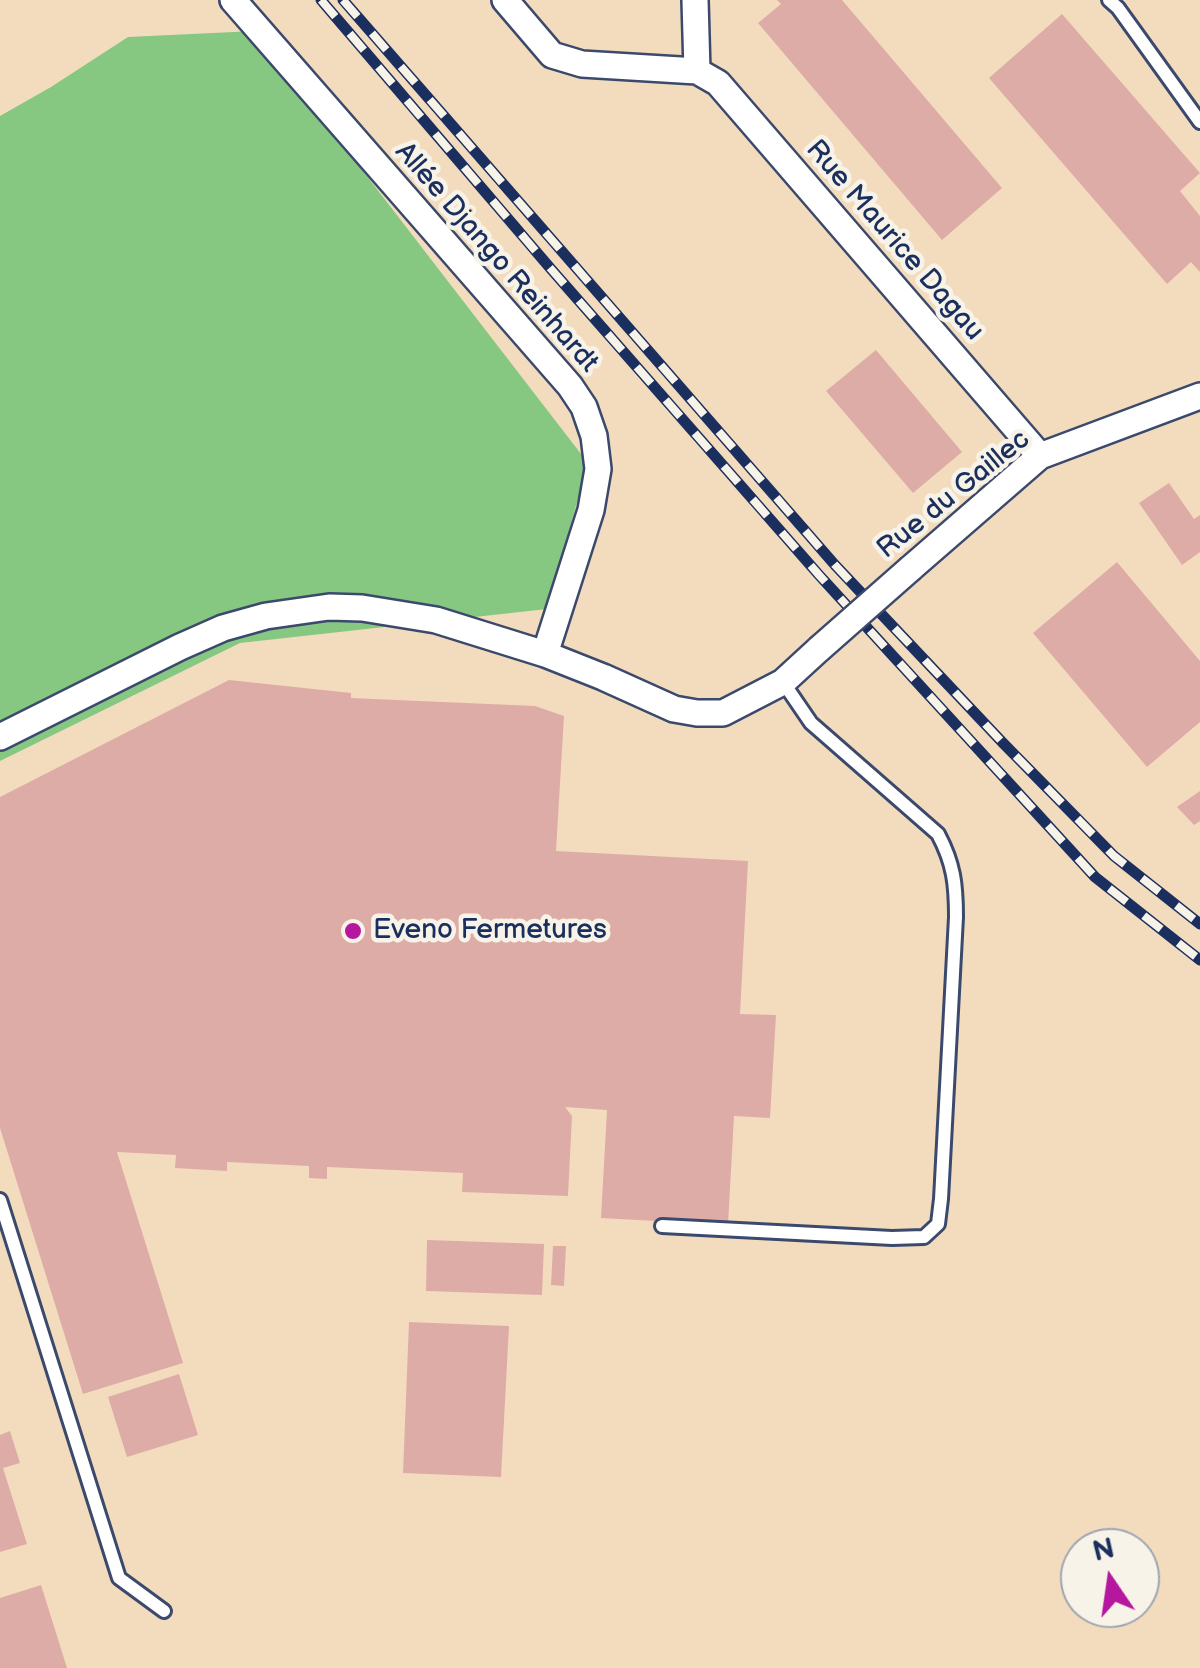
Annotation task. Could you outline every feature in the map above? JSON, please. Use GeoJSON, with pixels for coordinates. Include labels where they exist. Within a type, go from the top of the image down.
{"type":"FeatureCollection","features":[{"type":"Feature","properties":{"kind":"street","name":"Allée Django Reinhardt"},"geometry":{"type":"LineString","coordinates":[[232,0],[557,371],[584,407],[594,436],[598,468],[591,510],[545,654]]}},
{"type":"Feature","properties":{"kind":"street"},"geometry":{"type":"LineString","coordinates":[[505,0],[552,56],[582,64],[697,70],[696,0]]}},
{"type":"Feature","properties":{"kind":"street","name":"Rue Maurice Dagau"},"geometry":{"type":"LineString","coordinates":[[697,70],[718,82],[1040,456]]}},
{"type":"Feature","properties":{"kind":"street","name":"Rue du Gaillec"},"geometry":{"type":"LineString","coordinates":[[0,736],[223,628],[266,616],[329,607],[436,620],[545,654],[674,709],[723,713],[782,682],[1040,456],[1200,396]]}},
{"type":"Feature","properties":{"kind":"lane"},"geometry":{"type":"LineString","coordinates":[[1109,0],[1200,122]]}},
{"type":"Feature","properties":{"kind":"lane"},"geometry":{"type":"LineString","coordinates":[[662,1226],[905,1238],[924,1237],[938,1224],[956,918],[950,856],[938,834],[811,722],[782,682]]}},
{"type":"Feature","properties":{"kind":"lane"},"geometry":{"type":"LineString","coordinates":[[0,1200],[119,1578],[164,1611]]}},
{"type":"Feature","properties":{"kind":"green space"},"geometry":{"type":"Polygon","coordinates":[[[255,31],[588,463],[547,609],[240,643],[0,761],[0,116],[128,37],[255,31]]]}},
{"type":"Feature","properties":{"kind":"building"},"geometry":{"type":"Polygon","coordinates":[[[777,0],[842,0],[1002,188],[942,240],[758,23],[781,4],[777,0]]]}},
{"type":"Feature","properties":{"kind":"building"},"geometry":{"type":"Polygon","coordinates":[[[1062,14],[1200,173],[1180,191],[1200,216],[1200,272],[1191,262],[1167,284],[989,78],[1062,14]]]}},
{"type":"Feature","properties":{"kind":"building"},"geometry":{"type":"Polygon","coordinates":[[[876,350],[962,452],[913,493],[826,391],[876,350]]]}},
{"type":"Feature","properties":{"kind":"building"},"geometry":{"type":"Polygon","coordinates":[[[1169,483],[1194,519],[1200,515],[1200,552],[1182,565],[1139,503],[1169,483]]]}},
{"type":"Feature","properties":{"kind":"building"},"geometry":{"type":"Polygon","coordinates":[[[1117,562],[1200,661],[1200,722],[1147,767],[1033,633],[1117,562]]]}},
{"type":"Feature","properties":{"kind":"building"},"geometry":{"type":"Polygon","coordinates":[[[229,680],[351,693],[351,698],[535,706],[564,716],[556,851],[748,861],[740,1014],[776,1015],[770,1118],[734,1116],[728,1225],[601,1218],[607,1110],[565,1107],[572,1116],[568,1196],[462,1192],[463,1173],[327,1167],[327,1179],[309,1178],[309,1166],[227,1162],[227,1171],[175,1168],[176,1155],[117,1152],[183,1363],[83,1394],[0,1128],[0,797],[229,680]]]}},
{"type":"Feature","properties":{"kind":"building"},"geometry":{"type":"Polygon","coordinates":[[[1200,791],[1200,821],[1194,825],[1177,807],[1200,791]]]}},
{"type":"Feature","properties":{"kind":"building"},"geometry":{"type":"Polygon","coordinates":[[[427,1240],[544,1244],[542,1295],[426,1291],[427,1240]]]}},
{"type":"Feature","properties":{"kind":"building"},"geometry":{"type":"Polygon","coordinates":[[[553,1246],[566,1246],[564,1286],[551,1285],[553,1246]]]}},
{"type":"Feature","properties":{"kind":"building"},"geometry":{"type":"Polygon","coordinates":[[[409,1322],[509,1326],[501,1477],[403,1473],[409,1322]]]}},
{"type":"Feature","properties":{"kind":"building"},"geometry":{"type":"Polygon","coordinates":[[[179,1374],[198,1435],[127,1457],[108,1397],[179,1374]]]}},
{"type":"Feature","properties":{"kind":"building"},"geometry":{"type":"Polygon","coordinates":[[[10,1431],[20,1463],[3,1468],[27,1544],[0,1552],[0,1435],[10,1431]]]}},
{"type":"Feature","properties":{"kind":"building"},"geometry":{"type":"Polygon","coordinates":[[[41,1585],[67,1668],[0,1668],[0,1598],[41,1585]]]}},
{"type":"Feature","properties":{"kind":"railway"},"geometry":{"type":"LineString","coordinates":[[321,0],[819,575],[1095,877],[1200,960]]}},
{"type":"Feature","properties":{"kind":"railway"},"geometry":{"type":"LineString","coordinates":[[343,0],[835,565],[1114,856],[1200,924]]}},
{"type":"Feature","properties":{"kind":"place","name":"Eveno Fermetures"},"geometry":{"type":"Point","coordinates":[353,931]}}]}
